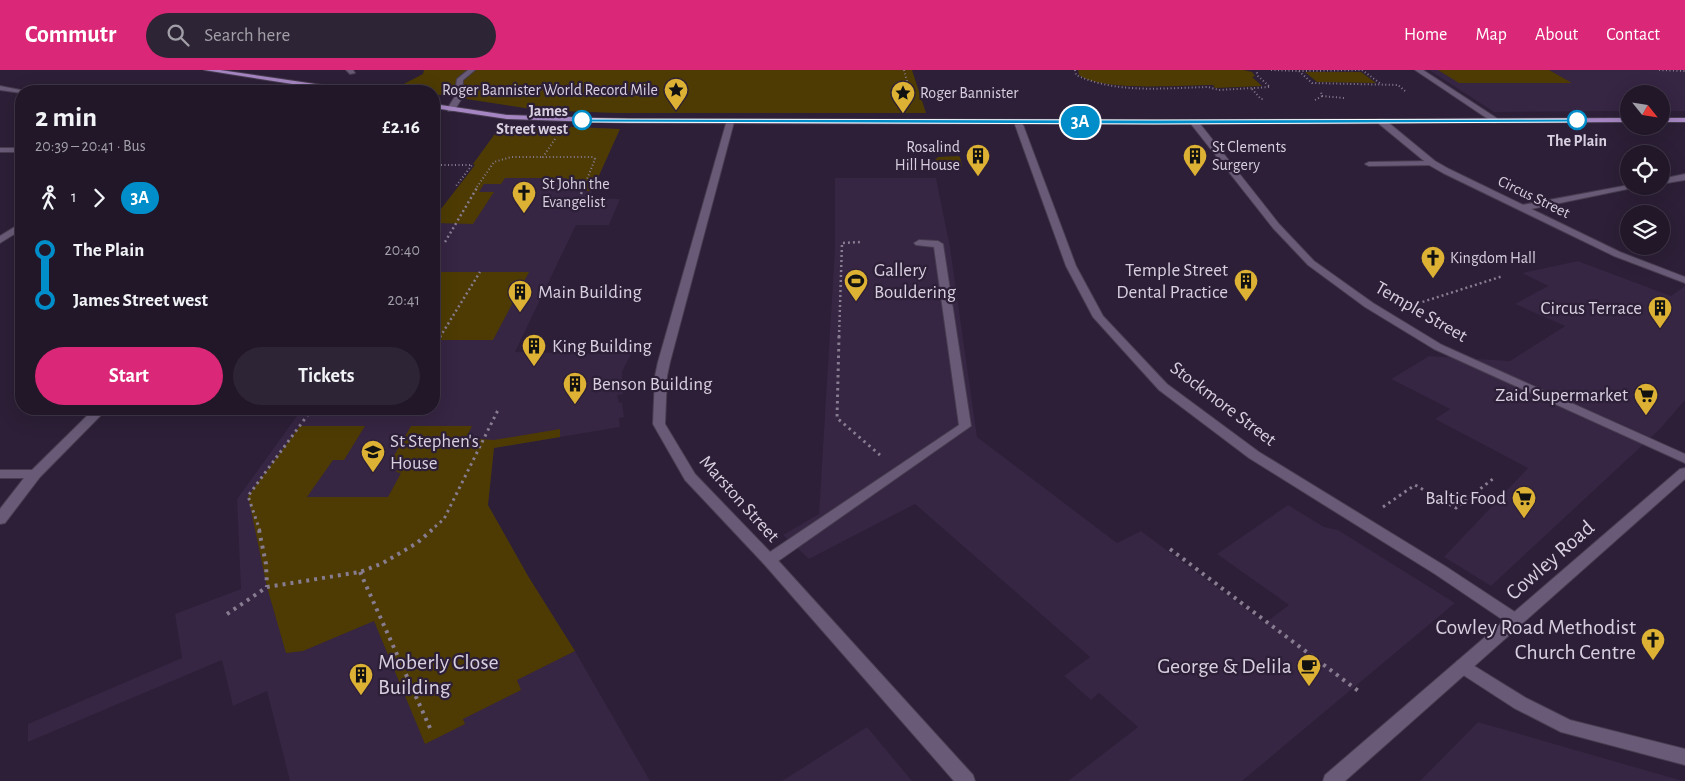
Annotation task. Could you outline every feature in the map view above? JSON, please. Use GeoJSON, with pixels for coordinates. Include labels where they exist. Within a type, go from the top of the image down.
{"type":"FeatureCollection","features":[{"type":"Feature","properties":{"kind":"main road"},"geometry":{"type":"LineString","coordinates":[[207,70],[298,85]]}},
{"type":"Feature","properties":{"kind":"main road"},"geometry":{"type":"LineString","coordinates":[[440,107],[507,117],[730,122],[1620,120]]}},
{"type":"Feature","properties":{"kind":"main road"},"geometry":{"type":"LineString","coordinates":[[1670,120],[1685,120]]}},
{"type":"Feature","properties":{"kind":"street"},"geometry":{"type":"LineString","coordinates":[[451,109],[458,98],[460,79],[472,70]]}},
{"type":"Feature","properties":{"kind":"street"},"geometry":{"type":"LineString","coordinates":[[1418,70],[1497,121]]}},
{"type":"Feature","properties":{"kind":"street"},"geometry":{"type":"LineString","coordinates":[[0,88],[15,90]]}},
{"type":"Feature","properties":{"kind":"street","name":"Circus Street"},"geometry":{"type":"LineString","coordinates":[[1381,121],[1432,163],[1617,254],[1685,280]]}},
{"type":"Feature","properties":{"kind":"street","name":"Marston Street"},"geometry":{"type":"LineString","coordinates":[[730,122],[664,362],[661,376],[659,424],[690,477],[769,560],[966,781]]}},
{"type":"Feature","properties":{"kind":"street","name":"Stockmore Street"},"geometry":{"type":"LineString","coordinates":[[1018,122],[1071,266],[1098,317],[1163,387],[1254,455],[1448,575],[1515,620]]}},
{"type":"Feature","properties":{"kind":"street","name":"Temple Street"},"geometry":{"type":"LineString","coordinates":[[1194,122],[1276,226],[1311,263],[1368,306],[1438,347],[1685,459]]}},
{"type":"Feature","properties":{"kind":"street"},"geometry":{"type":"LineString","coordinates":[[0,150],[15,150]]}},
{"type":"Feature","properties":{"kind":"street"},"geometry":{"type":"LineString","coordinates":[[1369,164],[1432,163]]}},
{"type":"Feature","properties":{"kind":"street"},"geometry":{"type":"LineString","coordinates":[[1670,180],[1685,177]]}},
{"type":"Feature","properties":{"kind":"street"},"geometry":{"type":"LineString","coordinates":[[1522,208],[1620,189]]}},
{"type":"Feature","properties":{"kind":"street"},"geometry":{"type":"LineString","coordinates":[[0,240],[15,230]]}},
{"type":"Feature","properties":{"kind":"street"},"geometry":{"type":"LineString","coordinates":[[769,560],[965,426],[938,244],[919,243]]}},
{"type":"Feature","properties":{"kind":"street"},"geometry":{"type":"LineString","coordinates":[[0,519],[35,474],[95,415]]}},
{"type":"Feature","properties":{"kind":"street","name":"Cowley Road"},"geometry":{"type":"LineString","coordinates":[[1332,781],[1685,472]]}},
{"type":"Feature","properties":{"kind":"street"},"geometry":{"type":"LineString","coordinates":[[0,474],[35,474]]}},
{"type":"Feature","properties":{"kind":"street"},"geometry":{"type":"LineString","coordinates":[[1463,666],[1520,703],[1568,727],[1685,757]]}},
{"type":"Feature","properties":{"kind":"path"},"geometry":{"type":"LineString","coordinates":[[904,70],[913,104]]}},
{"type":"Feature","properties":{"kind":"path"},"geometry":{"type":"LineString","coordinates":[[1075,70],[1076,75],[1083,79],[1106,85],[1232,89],[1270,87],[1258,76],[1256,70]]}},
{"type":"Feature","properties":{"kind":"path"},"geometry":{"type":"LineString","coordinates":[[1271,70],[1362,70],[1381,85]]}},
{"type":"Feature","properties":{"kind":"path"},"geometry":{"type":"LineString","coordinates":[[1659,70],[1685,71]]}},
{"type":"Feature","properties":{"kind":"path"},"geometry":{"type":"LineString","coordinates":[[1299,71],[1315,87]]}},
{"type":"Feature","properties":{"kind":"path"},"geometry":{"type":"LineString","coordinates":[[1312,83],[1398,85],[1405,91]]}},
{"type":"Feature","properties":{"kind":"path"},"geometry":{"type":"LineString","coordinates":[[1252,88],[1261,99]]}},
{"type":"Feature","properties":{"kind":"path"},"geometry":{"type":"LineString","coordinates":[[1232,89],[1235,92]]}},
{"type":"Feature","properties":{"kind":"path"},"geometry":{"type":"LineString","coordinates":[[543,157],[558,134]]}},
{"type":"Feature","properties":{"kind":"path"},"geometry":{"type":"LineString","coordinates":[[445,242],[475,190],[494,162],[511,157],[593,157],[596,159],[581,194]]}},
{"type":"Feature","properties":{"kind":"path"},"geometry":{"type":"LineString","coordinates":[[440,165],[472,165],[456,186]]}},
{"type":"Feature","properties":{"kind":"path"},"geometry":{"type":"LineString","coordinates":[[861,242],[842,244],[837,418],[900,471]]}},
{"type":"Feature","properties":{"kind":"path"},"geometry":{"type":"LineString","coordinates":[[440,337],[480,272]]}},
{"type":"Feature","properties":{"kind":"path"},"geometry":{"type":"LineString","coordinates":[[1383,314],[1503,276]]}},
{"type":"Feature","properties":{"kind":"path"},"geometry":{"type":"LineString","coordinates":[[227,614],[267,587],[360,572],[406,550],[428,535],[444,520],[498,410]]}},
{"type":"Feature","properties":{"kind":"path"},"geometry":{"type":"LineString","coordinates":[[267,587],[268,565],[259,526],[248,496],[308,415]]}},
{"type":"Feature","properties":{"kind":"path"},"geometry":{"type":"LineString","coordinates":[[1362,521],[1415,485],[1456,508],[1494,478]]}},
{"type":"Feature","properties":{"kind":"path"},"geometry":{"type":"LineString","coordinates":[[1170,549],[1361,693]]}},
{"type":"Feature","properties":{"kind":"path"},"geometry":{"type":"LineString","coordinates":[[360,572],[430,728]]}},
{"type":"Feature","properties":{"kind":"shaded area"},"geometry":{"type":"Polygon","coordinates":[[[424,70],[912,70],[926,113],[616,113],[560,111],[525,108],[440,95],[440,85],[402,85],[423,74],[424,70]]]}},
{"type":"Feature","properties":{"kind":"shaded area"},"geometry":{"type":"Polygon","coordinates":[[[1078,70],[1244,70],[1252,72],[1255,76],[1252,77],[1262,86],[1215,88],[1213,85],[1124,86],[1090,80],[1079,75],[1078,70]]]}},
{"type":"Feature","properties":{"kind":"shaded area"},"geometry":{"type":"Polygon","coordinates":[[[1429,70],[1685,70],[1685,111],[1670,111],[1670,85],[1620,85],[1620,111],[1494,112],[1429,70]]]}},
{"type":"Feature","properties":{"kind":"shaded area"},"geometry":{"type":"Polygon","coordinates":[[[1438,70],[1549,70],[1572,83],[1459,83],[1438,70]]]}},
{"type":"Feature","properties":{"kind":"shaded area"},"geometry":{"type":"Polygon","coordinates":[[[1305,72],[1361,72],[1376,83],[1317,82],[1305,72]]]}},
{"type":"Feature","properties":{"kind":"shaded area","name":"St Stephen's House"},"geometry":{"type":"Polygon","coordinates":[[[502,124],[620,129],[589,198],[620,199],[609,225],[576,225],[515,352],[631,354],[622,372],[623,394],[617,395],[619,403],[622,402],[624,417],[619,418],[620,427],[494,448],[488,505],[650,781],[290,781],[267,691],[233,706],[222,660],[28,742],[28,724],[182,658],[175,614],[241,589],[237,499],[298,415],[440,415],[440,210],[475,165],[473,164],[502,124]]]}},
{"type":"Feature","properties":{"kind":"shaded area"},"geometry":{"type":"Polygon","coordinates":[[[502,124],[620,129],[592,191],[575,191],[578,184],[564,183],[567,178],[505,178],[501,184],[484,184],[479,192],[494,192],[473,224],[440,223],[440,210],[475,165],[473,164],[502,124]]]}},
{"type":"Feature","properties":{"kind":"shaded area"},"geometry":{"type":"Polygon","coordinates":[[[958,156],[962,166],[959,169],[942,171],[933,168],[933,162],[938,157],[958,156]]]}},
{"type":"Feature","properties":{"kind":"shaded area"},"geometry":{"type":"Polygon","coordinates":[[[835,178],[936,178],[950,247],[977,437],[1117,543],[1141,531],[1265,623],[1289,605],[1217,554],[1288,505],[1324,527],[1338,530],[1455,603],[1242,781],[1068,781],[1138,727],[1099,693],[1091,700],[1064,676],[1090,657],[915,504],[809,559],[783,535],[819,514],[835,248],[835,178]]]}},
{"type":"Feature","properties":{"kind":"shaded area"},"geometry":{"type":"Polygon","coordinates":[[[1578,261],[1671,296],[1685,286],[1685,400],[1660,429],[1491,586],[1444,557],[1528,468],[1435,419],[1450,409],[1391,379],[1429,356],[1510,361],[1565,326],[1515,304],[1548,286],[1522,273],[1578,261]]]}},
{"type":"Feature","properties":{"kind":"shaded area"},"geometry":{"type":"Polygon","coordinates":[[[440,272],[529,272],[493,340],[440,340],[440,272]]]}},
{"type":"Feature","properties":{"kind":"shaded area"},"geometry":{"type":"Polygon","coordinates":[[[300,426],[365,426],[344,460],[333,460],[307,497],[388,497],[401,473],[396,472],[404,461],[391,461],[411,426],[472,426],[466,438],[494,440],[560,429],[560,437],[494,448],[488,505],[528,576],[575,651],[517,680],[521,690],[463,719],[465,724],[425,744],[374,621],[303,651],[286,653],[267,587],[248,496],[300,426]]]}},
{"type":"Feature","properties":{"kind":"shaded area"},"geometry":{"type":"Polygon","coordinates":[[[1478,722],[1683,781],[1420,781],[1478,722]]]}},
{"type":"Feature","properties":{"kind":"shaded area"},"geometry":{"type":"Polygon","coordinates":[[[867,727],[912,781],[782,781],[867,727]]]}},
{"type":"Feature","properties":{"kind":"bus line","name":"3A"},"geometry":{"type":"LineString","coordinates":[[582,120],[1155,122],[1577,120]]}},
{"type":"Feature","properties":{"kind":"place","name":"Roger Bannister World Record Mile"},"geometry":{"type":"Point","coordinates":[676,111]}},
{"type":"Feature","properties":{"kind":"place","name":"Roger Bannister"},"geometry":{"type":"Point","coordinates":[903,114]}},
{"type":"Feature","properties":{"kind":"place","name":"James Street west"},"geometry":{"type":"Point","coordinates":[582,120]}},
{"type":"Feature","properties":{"kind":"place","name":"The Plain"},"geometry":{"type":"Point","coordinates":[1577,120]}},
{"type":"Feature","properties":{"kind":"place","name":"Rosalind Hill House"},"geometry":{"type":"Point","coordinates":[978,177]}},
{"type":"Feature","properties":{"kind":"place","name":"St Clements Surgery"},"geometry":{"type":"Point","coordinates":[1195,177]}},
{"type":"Feature","properties":{"kind":"place","name":"St John the Evangelist"},"geometry":{"type":"Point","coordinates":[524,214]}},
{"type":"Feature","properties":{"kind":"place","name":"Kingdom Hall"},"geometry":{"type":"Point","coordinates":[1433,279]}},
{"type":"Feature","properties":{"kind":"place","name":"Gallery Bouldering"},"geometry":{"type":"Point","coordinates":[856,302]}},
{"type":"Feature","properties":{"kind":"place","name":"Temple Street Dental Practice"},"geometry":{"type":"Point","coordinates":[1246,302]}},
{"type":"Feature","properties":{"kind":"place","name":"Main Building"},"geometry":{"type":"Point","coordinates":[520,313]}},
{"type":"Feature","properties":{"kind":"place","name":"Circus Terrace"},"geometry":{"type":"Point","coordinates":[1660,329]}},
{"type":"Feature","properties":{"kind":"place","name":"King Building"},"geometry":{"type":"Point","coordinates":[534,367]}},
{"type":"Feature","properties":{"kind":"place","name":"Benson Building"},"geometry":{"type":"Point","coordinates":[575,405]}},
{"type":"Feature","properties":{"kind":"place","name":"Zaid Supermarket"},"geometry":{"type":"Point","coordinates":[1646,416]}},
{"type":"Feature","properties":{"kind":"place","name":"St Stephen's House"},"geometry":{"type":"Point","coordinates":[373,473]}},
{"type":"Feature","properties":{"kind":"place","name":"Baltic Food"},"geometry":{"type":"Point","coordinates":[1524,519]}},
{"type":"Feature","properties":{"kind":"place","name":"Cowley Road Methodist Church Centre"},"geometry":{"type":"Point","coordinates":[1653,661]}},
{"type":"Feature","properties":{"kind":"place","name":"George & Delila"},"geometry":{"type":"Point","coordinates":[1309,687]}},
{"type":"Feature","properties":{"kind":"place","name":"Moberly Close Building"},"geometry":{"type":"Point","coordinates":[361,696]}}]}
